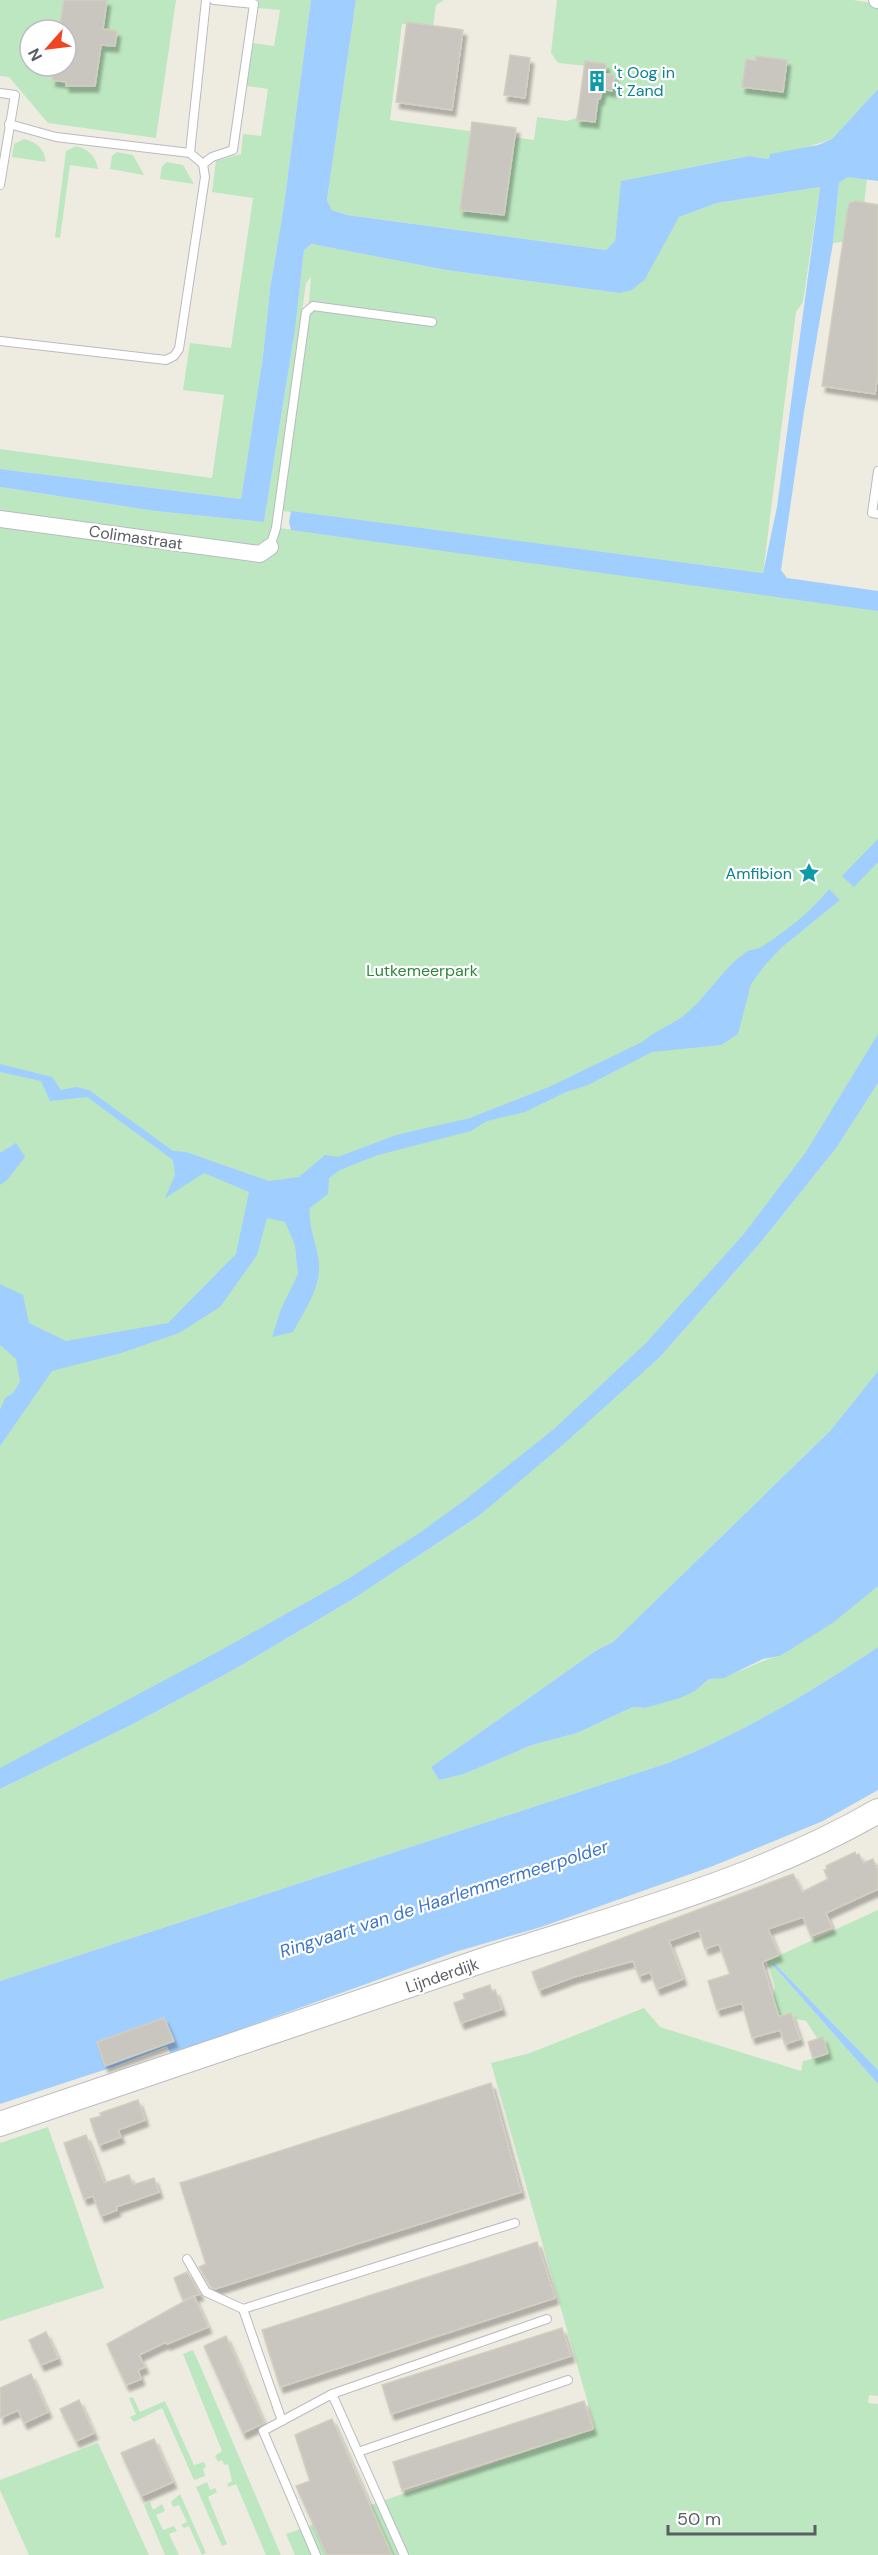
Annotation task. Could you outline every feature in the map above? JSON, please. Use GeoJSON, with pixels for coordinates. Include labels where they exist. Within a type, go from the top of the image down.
{"type":"FeatureCollection","features":[{"type":"Feature","properties":{"kind":"street","name":"Colimastraat"},"geometry":{"type":"LineString","coordinates":[[0,519],[260,554],[270,547]]}},
{"type":"Feature","properties":{"kind":"street","name":"Lijnderdijk"},"geometry":{"type":"LineString","coordinates":[[0,2124],[465,1966],[676,1899],[802,1849],[878,1811]]}},
{"type":"Feature","properties":{"kind":"lane"},"geometry":{"type":"LineString","coordinates":[[190,153],[206,0]]}},
{"type":"Feature","properties":{"kind":"lane"},"geometry":{"type":"LineString","coordinates":[[203,164],[212,157],[233,150],[254,4],[214,0]]}},
{"type":"Feature","properties":{"kind":"lane"},"geometry":{"type":"LineString","coordinates":[[0,93],[15,95],[0,185]]}},
{"type":"Feature","properties":{"kind":"lane"},"geometry":{"type":"LineString","coordinates":[[0,341],[166,360],[174,356],[179,349],[205,177],[203,164],[190,153],[56,136],[9,124]]}},
{"type":"Feature","properties":{"kind":"lane"},"geometry":{"type":"LineString","coordinates":[[270,547],[276,528],[306,312],[312,306],[432,322]]}},
{"type":"Feature","properties":{"kind":"lane"},"geometry":{"type":"LineString","coordinates":[[878,471],[872,513],[878,514]]}},
{"type":"Feature","properties":{"kind":"lane"},"geometry":{"type":"LineString","coordinates":[[187,2259],[206,2292],[243,2309],[515,2223]]}},
{"type":"Feature","properties":{"kind":"lane"},"geometry":{"type":"LineString","coordinates":[[243,2309],[282,2421]]}},
{"type":"Feature","properties":{"kind":"lane"},"geometry":{"type":"LineString","coordinates":[[316,2555],[263,2431],[332,2394],[547,2319]]}},
{"type":"Feature","properties":{"kind":"lane"},"geometry":{"type":"LineString","coordinates":[[358,2452],[568,2380]]}},
{"type":"Feature","properties":{"kind":"lane"},"geometry":{"type":"LineString","coordinates":[[332,2394],[405,2555]]}},
{"type":"Feature","properties":{"kind":"green space"},"geometry":{"type":"Polygon","coordinates":[[[0,0],[176,0],[156,138],[48,123],[9,77],[0,76],[0,0]]]}},
{"type":"Feature","properties":{"kind":"green space"},"geometry":{"type":"Polygon","coordinates":[[[258,0],[311,0],[284,205],[270,289],[263,356],[241,499],[0,469],[0,449],[212,478],[224,395],[183,390],[190,343],[231,348],[253,198],[212,192],[216,161],[241,154],[243,134],[261,136],[268,89],[247,86],[253,43],[274,46],[280,10],[258,8],[258,0]]]}},
{"type":"Feature","properties":{"kind":"green space"},"geometry":{"type":"Polygon","coordinates":[[[356,0],[444,0],[436,5],[433,27],[402,24],[390,120],[534,140],[537,117],[567,121],[576,118],[587,66],[558,63],[551,53],[557,0],[853,0],[878,4],[878,89],[832,139],[769,159],[749,156],[622,181],[615,241],[606,250],[347,215],[332,210],[327,200],[356,0]]]}},
{"type":"Feature","properties":{"kind":"green space"},"geometry":{"type":"Polygon","coordinates":[[[24,139],[39,147],[44,153],[46,162],[12,157],[14,144],[24,139]]]}},
{"type":"Feature","properties":{"kind":"green space"},"geometry":{"type":"Polygon","coordinates":[[[76,146],[91,154],[98,169],[70,165],[60,238],[55,237],[66,151],[76,146]]]}},
{"type":"Feature","properties":{"kind":"green space"},"geometry":{"type":"Polygon","coordinates":[[[117,152],[133,155],[144,175],[110,169],[112,156],[117,152]]]}},
{"type":"Feature","properties":{"kind":"green space"},"geometry":{"type":"Polygon","coordinates":[[[167,162],[183,165],[194,184],[160,179],[162,166],[167,162]]]}},
{"type":"Feature","properties":{"kind":"green space"},"geometry":{"type":"Polygon","coordinates":[[[848,177],[867,179],[860,240],[833,243],[839,183],[848,177]]]}},
{"type":"Feature","properties":{"kind":"green space","name":"Lutkemeerpark"},"geometry":{"type":"Polygon","coordinates":[[[820,187],[803,302],[796,312],[763,573],[283,511],[307,326],[311,277],[306,283],[271,534],[265,542],[248,547],[263,560],[268,558],[276,547],[279,528],[775,589],[878,607],[878,1046],[807,1170],[661,1338],[438,1530],[0,1776],[0,487],[155,511],[264,522],[295,330],[304,250],[313,244],[446,270],[619,293],[679,217],[717,203],[820,187]]]}},
{"type":"Feature","properties":{"kind":"green space"},"geometry":{"type":"Polygon","coordinates":[[[878,1083],[878,1371],[830,1431],[613,1642],[597,1650],[431,1767],[439,1780],[464,1774],[532,1745],[577,1733],[633,1707],[645,1708],[695,1691],[709,1679],[727,1676],[780,1656],[878,1586],[878,1647],[776,1711],[723,1739],[668,1763],[0,1981],[0,1789],[135,1723],[235,1669],[353,1599],[480,1515],[661,1356],[760,1243],[837,1147],[878,1083]]]}},
{"type":"Feature","properties":{"kind":"green space"},"geometry":{"type":"Polygon","coordinates":[[[878,1910],[878,2070],[775,1964],[772,1964],[878,2084],[878,2396],[869,2395],[868,2403],[878,2404],[878,2555],[295,2555],[286,2534],[595,2428],[491,2063],[530,2053],[644,2008],[660,2027],[801,2071],[803,2061],[828,2055],[806,2021],[778,2015],[772,2003],[775,1987],[767,1961],[878,1910]]]}},
{"type":"Feature","properties":{"kind":"green space"},"geometry":{"type":"Polygon","coordinates":[[[48,2127],[104,2288],[0,2321],[0,2143],[48,2127]]]}},
{"type":"Feature","properties":{"kind":"green space"},"geometry":{"type":"Polygon","coordinates":[[[193,2350],[281,2555],[266,2555],[236,2484],[229,2487],[227,2484],[232,2481],[228,2464],[224,2465],[222,2460],[218,2462],[215,2456],[222,2451],[183,2354],[193,2350]]]}},
{"type":"Feature","properties":{"kind":"green space"},"geometry":{"type":"Polygon","coordinates":[[[133,2397],[140,2412],[165,2401],[194,2465],[204,2462],[205,2476],[194,2480],[162,2408],[134,2422],[130,2417],[136,2414],[129,2398],[133,2397]]]}},
{"type":"Feature","properties":{"kind":"green space"},"geometry":{"type":"Polygon","coordinates":[[[98,2443],[149,2555],[29,2555],[0,2490],[0,2480],[98,2443]]]}},
{"type":"Feature","properties":{"kind":"green space"},"geometry":{"type":"Polygon","coordinates":[[[207,2482],[210,2490],[215,2488],[217,2492],[208,2497],[227,2544],[222,2546],[196,2487],[207,2482]]]}},
{"type":"Feature","properties":{"kind":"green space"},"geometry":{"type":"Polygon","coordinates":[[[180,2494],[206,2553],[202,2555],[189,2526],[184,2528],[181,2525],[187,2522],[179,2505],[173,2507],[171,2502],[180,2494]]]}},
{"type":"Feature","properties":{"kind":"green space"},"geometry":{"type":"Polygon","coordinates":[[[150,2502],[153,2510],[162,2504],[165,2511],[156,2515],[163,2530],[174,2526],[177,2531],[169,2534],[179,2555],[165,2555],[144,2505],[150,2502]]]}},
{"type":"Feature","properties":{"kind":"water"},"geometry":{"type":"Polygon","coordinates":[[[311,0],[356,0],[327,200],[332,210],[347,215],[606,250],[615,241],[621,181],[749,156],[769,159],[770,154],[818,145],[832,139],[878,89],[878,181],[848,177],[839,183],[833,243],[804,412],[781,570],[787,578],[878,591],[878,611],[291,530],[289,522],[291,511],[763,573],[777,507],[820,187],[717,203],[679,217],[645,279],[632,290],[619,293],[446,270],[312,244],[304,250],[295,330],[264,522],[155,511],[0,487],[0,469],[241,499],[263,356],[270,289],[284,205],[311,0]]]}},
{"type":"Feature","properties":{"kind":"water"},"geometry":{"type":"Polygon","coordinates":[[[878,839],[878,862],[854,887],[842,876],[878,839]]]}},
{"type":"Feature","properties":{"kind":"water"},"geometry":{"type":"Polygon","coordinates":[[[829,889],[840,900],[782,947],[751,984],[738,1034],[721,1045],[652,1052],[588,1085],[566,1092],[525,1112],[487,1121],[471,1131],[378,1155],[340,1170],[329,1178],[328,1194],[310,1208],[310,1222],[318,1256],[319,1272],[315,1290],[293,1332],[272,1337],[281,1309],[298,1274],[295,1245],[285,1222],[267,1218],[257,1255],[220,1307],[179,1333],[121,1353],[52,1371],[0,1446],[0,1410],[5,1398],[13,1393],[20,1382],[16,1359],[0,1345],[0,1284],[23,1295],[29,1323],[66,1341],[168,1323],[236,1254],[249,1192],[204,1173],[165,1198],[175,1175],[173,1160],[87,1097],[50,1101],[41,1081],[0,1072],[0,1064],[52,1077],[61,1090],[76,1087],[89,1090],[173,1151],[186,1152],[269,1181],[299,1177],[325,1155],[338,1157],[396,1135],[470,1118],[549,1087],[642,1042],[683,1016],[696,1005],[738,958],[748,951],[763,946],[790,927],[807,913],[829,889]]]}},
{"type":"Feature","properties":{"kind":"water"},"geometry":{"type":"Polygon","coordinates":[[[878,1034],[878,1083],[837,1147],[760,1243],[661,1356],[566,1442],[480,1515],[353,1599],[235,1669],[135,1723],[0,1789],[0,1768],[223,1649],[348,1579],[418,1534],[465,1500],[554,1429],[646,1343],[743,1235],[806,1152],[878,1034]]]}},
{"type":"Feature","properties":{"kind":"water"},"geometry":{"type":"Polygon","coordinates":[[[16,1143],[25,1157],[7,1180],[0,1185],[0,1153],[16,1143]]]}},
{"type":"Feature","properties":{"kind":"water"},"geometry":{"type":"Polygon","coordinates":[[[878,1371],[878,1586],[834,1622],[780,1656],[763,1659],[724,1678],[709,1679],[695,1691],[680,1698],[645,1708],[633,1707],[577,1733],[532,1745],[464,1774],[439,1780],[431,1767],[597,1650],[613,1642],[830,1431],[878,1371]]]}},
{"type":"Feature","properties":{"kind":"water","name":"Ringvaart van de Haarlemmermeerpolder"},"geometry":{"type":"Polygon","coordinates":[[[878,1647],[878,1790],[823,1821],[713,1866],[541,1927],[455,1952],[171,2054],[167,2046],[113,2067],[0,2104],[0,1981],[668,1763],[723,1739],[776,1711],[878,1647]]]}},
{"type":"Feature","properties":{"kind":"water"},"geometry":{"type":"Polygon","coordinates":[[[772,1964],[775,1964],[878,2070],[878,2084],[772,1964]]]}},
{"type":"Feature","properties":{"kind":"building"},"geometry":{"type":"Polygon","coordinates":[[[64,0],[107,0],[103,29],[117,31],[115,46],[101,45],[95,86],[66,86],[66,82],[52,80],[52,78],[78,78],[78,18],[61,18],[64,0]]]}},
{"type":"Feature","properties":{"kind":"building"},"geometry":{"type":"Polygon","coordinates":[[[407,22],[463,30],[452,110],[396,102],[407,22]]]}},
{"type":"Feature","properties":{"kind":"building"},"geometry":{"type":"Polygon","coordinates":[[[510,55],[530,58],[525,98],[504,95],[510,55]]]}},
{"type":"Feature","properties":{"kind":"building"},"geometry":{"type":"Polygon","coordinates":[[[756,56],[787,60],[783,92],[742,87],[746,59],[756,61],[756,56]]]}},
{"type":"Feature","properties":{"kind":"building","name":"'t Oog in 't Zand"},"geometry":{"type":"Polygon","coordinates":[[[585,61],[606,64],[605,74],[614,75],[612,91],[603,89],[598,99],[595,122],[577,120],[585,61]]]}},
{"type":"Feature","properties":{"kind":"building"},"geometry":{"type":"Polygon","coordinates":[[[472,122],[516,128],[504,215],[460,210],[472,122]]]}},
{"type":"Feature","properties":{"kind":"building"},"geometry":{"type":"Polygon","coordinates":[[[856,201],[878,205],[878,373],[875,394],[822,386],[848,207],[850,203],[856,201]]]}},
{"type":"Feature","properties":{"kind":"building"},"geometry":{"type":"Polygon","coordinates":[[[855,1852],[856,1855],[859,1854],[863,1863],[873,1859],[878,1871],[878,1889],[826,1913],[832,1928],[811,1936],[803,1917],[768,1929],[779,1955],[762,1962],[779,2017],[791,2013],[800,2039],[785,2044],[780,2030],[752,2038],[742,2003],[717,2010],[708,1981],[730,1974],[719,1944],[705,1949],[699,1930],[669,1941],[683,1979],[657,1989],[650,1972],[639,1976],[633,1961],[574,1977],[539,1990],[532,1972],[793,1874],[802,1892],[828,1879],[824,1870],[827,1869],[826,1866],[855,1852]]]}},
{"type":"Feature","properties":{"kind":"building"},"geometry":{"type":"Polygon","coordinates":[[[490,1985],[492,1992],[495,1990],[502,2009],[461,2023],[454,2003],[465,1999],[463,1994],[490,1985]]]}},
{"type":"Feature","properties":{"kind":"building"},"geometry":{"type":"Polygon","coordinates":[[[164,2018],[174,2041],[105,2066],[97,2042],[164,2018]]]}},
{"type":"Feature","properties":{"kind":"building"},"geometry":{"type":"Polygon","coordinates":[[[823,2037],[828,2053],[813,2058],[808,2042],[823,2037]]]}},
{"type":"Feature","properties":{"kind":"building"},"geometry":{"type":"Polygon","coordinates":[[[491,2083],[521,2192],[215,2289],[211,2287],[199,2267],[206,2264],[180,2183],[491,2083]]]}},
{"type":"Feature","properties":{"kind":"building"},"geometry":{"type":"Polygon","coordinates":[[[138,2100],[145,2120],[118,2130],[121,2137],[99,2145],[90,2119],[101,2116],[100,2113],[138,2100]]]}},
{"type":"Feature","properties":{"kind":"building"},"geometry":{"type":"Polygon","coordinates":[[[86,2135],[104,2183],[129,2175],[133,2185],[154,2178],[159,2192],[116,2207],[117,2210],[101,2216],[93,2196],[84,2199],[64,2143],[86,2135]]]}},
{"type":"Feature","properties":{"kind":"building"},"geometry":{"type":"Polygon","coordinates":[[[537,2242],[555,2298],[280,2387],[262,2330],[537,2242]]]}},
{"type":"Feature","properties":{"kind":"building"},"geometry":{"type":"Polygon","coordinates":[[[187,2272],[200,2294],[183,2300],[174,2278],[187,2272]]]}},
{"type":"Feature","properties":{"kind":"building"},"geometry":{"type":"Polygon","coordinates":[[[194,2296],[208,2327],[167,2344],[166,2342],[139,2355],[145,2367],[138,2370],[141,2379],[126,2385],[107,2344],[194,2296]]]}},
{"type":"Feature","properties":{"kind":"building"},"geometry":{"type":"Polygon","coordinates":[[[562,2328],[571,2356],[391,2414],[382,2385],[562,2328]]]}},
{"type":"Feature","properties":{"kind":"building"},"geometry":{"type":"Polygon","coordinates":[[[46,2332],[58,2358],[41,2365],[29,2340],[46,2332]]]}},
{"type":"Feature","properties":{"kind":"building"},"geometry":{"type":"Polygon","coordinates":[[[226,2336],[264,2423],[243,2433],[204,2346],[226,2336]]]}},
{"type":"Feature","properties":{"kind":"building"},"geometry":{"type":"Polygon","coordinates":[[[31,2374],[48,2412],[24,2423],[18,2410],[0,2418],[0,2388],[31,2374]]]}},
{"type":"Feature","properties":{"kind":"building"},"geometry":{"type":"Polygon","coordinates":[[[79,2400],[94,2433],[76,2441],[60,2409],[79,2400]]]}},
{"type":"Feature","properties":{"kind":"building"},"geometry":{"type":"Polygon","coordinates":[[[584,2401],[593,2429],[402,2490],[393,2462],[584,2401]]]}},
{"type":"Feature","properties":{"kind":"building"},"geometry":{"type":"Polygon","coordinates":[[[332,2419],[392,2555],[327,2555],[296,2486],[310,2481],[295,2435],[332,2419]]]}},
{"type":"Feature","properties":{"kind":"building"},"geometry":{"type":"Polygon","coordinates":[[[154,2439],[173,2482],[141,2496],[121,2453],[154,2439]]]}},
{"type":"Feature","properties":{"kind":"place","name":"'t Oog in 't Zand"},"geometry":{"type":"Point","coordinates":[597,81]}},
{"type":"Feature","properties":{"kind":"place","name":"Amfibion"},"geometry":{"type":"Point","coordinates":[809,873]}}]}
